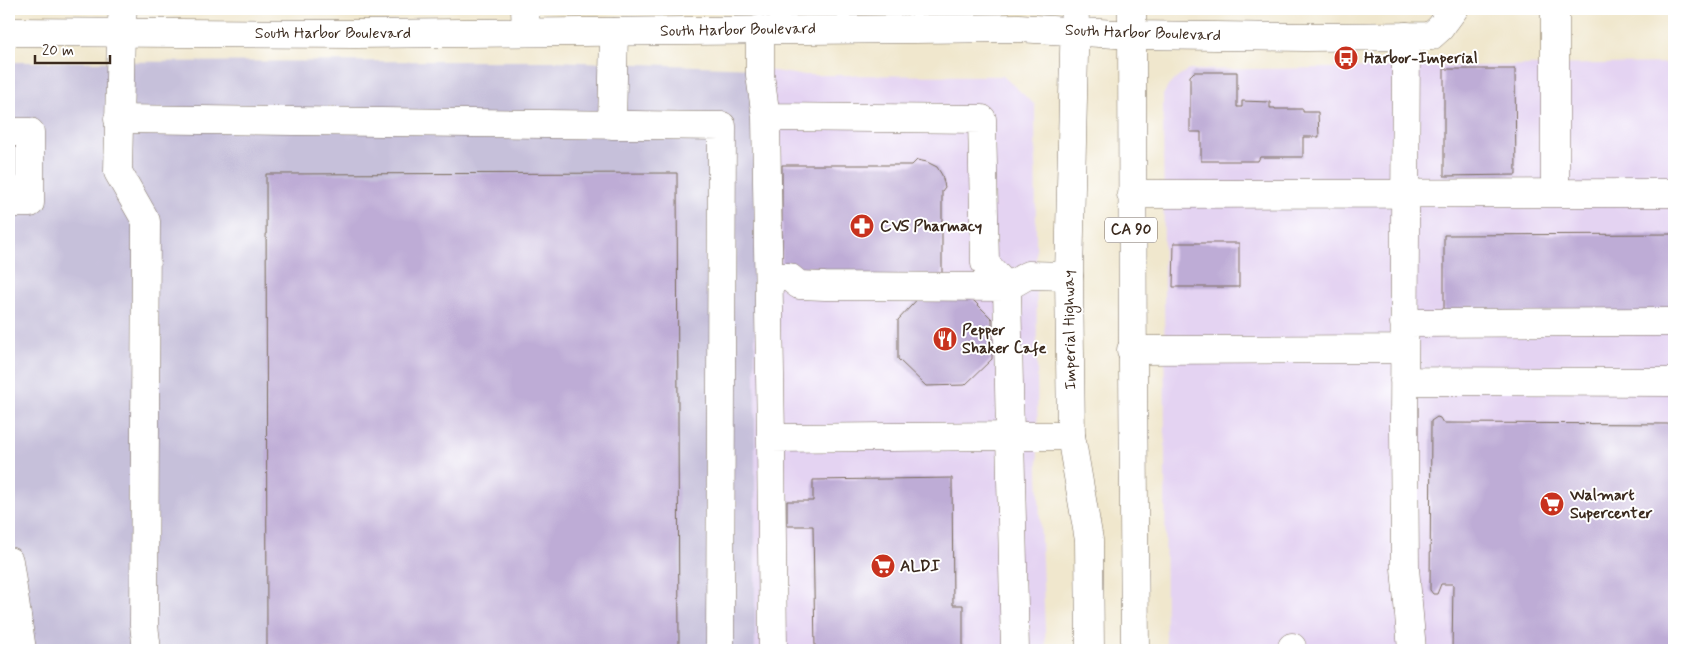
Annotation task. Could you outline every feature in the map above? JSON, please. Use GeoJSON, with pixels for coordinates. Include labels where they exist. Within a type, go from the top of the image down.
{"type":"FeatureCollection","features":[{"type":"Feature","properties":{"kind":"main road","name":"South Harbor Boulevard"},"geometry":{"type":"LineString","coordinates":[[9,32],[122,20],[287,34],[526,20],[614,32],[760,29],[1019,28],[1075,20],[1431,36],[1440,28],[1454,9]]}},
{"type":"Feature","properties":{"kind":"main road"},"geometry":{"type":"LineString","coordinates":[[1555,9],[1555,193]]}},
{"type":"Feature","properties":{"kind":"main road"},"geometry":{"type":"LineString","coordinates":[[122,20],[118,172],[146,221],[144,625],[147,650]]}},
{"type":"Feature","properties":{"kind":"main road","name":"Imperial Highway"},"geometry":{"type":"LineString","coordinates":[[1075,20],[1069,276],[1071,436],[1089,540],[1090,650]]}},
{"type":"Feature","properties":{"kind":"main road","name":"CA 90"},"geometry":{"type":"LineString","coordinates":[[1132,22],[1132,350],[1135,650]]}},
{"type":"Feature","properties":{"kind":"main road"},"geometry":{"type":"LineString","coordinates":[[760,29],[760,75],[766,117],[773,650]]}},
{"type":"Feature","properties":{"kind":"main road"},"geometry":{"type":"LineString","coordinates":[[612,125],[614,32]]}},
{"type":"Feature","properties":{"kind":"main road"},"geometry":{"type":"LineString","coordinates":[[1406,36],[1405,568],[1412,650]]}},
{"type":"Feature","properties":{"kind":"main road"},"geometry":{"type":"LineString","coordinates":[[766,117],[982,120],[984,263],[1007,286],[1015,650]]}},
{"type":"Feature","properties":{"kind":"main road"},"geometry":{"type":"LineString","coordinates":[[118,120],[722,126],[720,650]]}},
{"type":"Feature","properties":{"kind":"main road"},"geometry":{"type":"LineString","coordinates":[[9,132],[30,132],[30,203],[9,203]]}},
{"type":"Feature","properties":{"kind":"main road"},"geometry":{"type":"LineString","coordinates":[[1132,194],[1674,193]]}},
{"type":"Feature","properties":{"kind":"main road"},"geometry":{"type":"LineString","coordinates":[[769,278],[789,277],[799,285],[816,286],[1007,286],[1028,275],[1069,276]]}},
{"type":"Feature","properties":{"kind":"main road"},"geometry":{"type":"LineString","coordinates":[[1404,323],[1674,322]]}},
{"type":"Feature","properties":{"kind":"main road"},"geometry":{"type":"LineString","coordinates":[[1132,350],[1404,350]]}},
{"type":"Feature","properties":{"kind":"main road"},"geometry":{"type":"LineString","coordinates":[[1404,381],[1674,382]]}},
{"type":"Feature","properties":{"kind":"main road"},"geometry":{"type":"LineString","coordinates":[[771,438],[1071,436]]}},
{"type":"Feature","properties":{"kind":"main road"},"geometry":{"type":"LineString","coordinates":[[9,561],[22,650]]}},
{"type":"Feature","properties":{"kind":"shaded area"},"geometry":{"type":"Polygon","coordinates":[[[553,61],[755,68],[755,650],[9,650],[9,62],[553,61]]]}},
{"type":"Feature","properties":{"kind":"shaded area"},"geometry":{"type":"Polygon","coordinates":[[[1674,63],[1674,650],[1166,650],[1163,95],[1169,85],[1187,70],[1674,63]]]}},
{"type":"Feature","properties":{"kind":"shaded area"},"geometry":{"type":"Polygon","coordinates":[[[755,68],[800,75],[1003,76],[1035,105],[1038,474],[1046,650],[755,650],[755,68]]]}},
{"type":"Feature","properties":{"kind":"building"},"geometry":{"type":"Polygon","coordinates":[[[1444,69],[1515,69],[1516,175],[1444,176],[1444,69]]]}},
{"type":"Feature","properties":{"kind":"building"},"geometry":{"type":"Polygon","coordinates":[[[1194,72],[1237,72],[1237,107],[1242,107],[1242,101],[1270,102],[1270,108],[1303,109],[1303,112],[1318,112],[1319,137],[1303,137],[1303,157],[1260,157],[1258,161],[1201,161],[1201,132],[1190,132],[1190,76],[1194,72]]]}},
{"type":"Feature","properties":{"kind":"building","name":"CVS Pharmacy"},"geometry":{"type":"Polygon","coordinates":[[[917,160],[937,167],[942,175],[945,187],[942,191],[942,277],[798,277],[782,262],[782,165],[912,165],[917,160]]]}},
{"type":"Feature","properties":{"kind":"building"},"geometry":{"type":"Polygon","coordinates":[[[677,173],[679,650],[267,650],[266,174],[677,173]]]}},
{"type":"Feature","properties":{"kind":"building"},"geometry":{"type":"Polygon","coordinates":[[[1674,234],[1674,313],[1444,313],[1444,235],[1674,234]]]}},
{"type":"Feature","properties":{"kind":"building"},"geometry":{"type":"Polygon","coordinates":[[[1174,243],[1239,243],[1239,287],[1173,287],[1174,243]]]}},
{"type":"Feature","properties":{"kind":"building","name":"Pepper Shaker Cafe"},"geometry":{"type":"Polygon","coordinates":[[[924,292],[965,292],[992,319],[992,359],[965,385],[926,386],[898,359],[898,320],[924,292]]]}},
{"type":"Feature","properties":{"kind":"building","name":"Walmart Supercenter"},"geometry":{"type":"Polygon","coordinates":[[[1437,417],[1443,423],[1674,424],[1674,650],[1452,650],[1453,584],[1441,584],[1437,594],[1433,594],[1430,590],[1431,421],[1437,417]]]}},
{"type":"Feature","properties":{"kind":"building","name":"ALDI"},"geometry":{"type":"Polygon","coordinates":[[[952,478],[953,605],[963,605],[963,650],[815,650],[813,526],[787,526],[787,501],[813,501],[813,480],[952,478]]]}},
{"type":"Feature","properties":{"kind":"place","name":"Harbor-Imperial"},"geometry":{"type":"Point","coordinates":[1346,58]}},
{"type":"Feature","properties":{"kind":"place","name":"CVS Pharmacy"},"geometry":{"type":"Point","coordinates":[862,226]}},
{"type":"Feature","properties":{"kind":"place","name":"Pepper Shaker Cafe"},"geometry":{"type":"Point","coordinates":[945,339]}},
{"type":"Feature","properties":{"kind":"place","name":"Walmart Supercenter"},"geometry":{"type":"Point","coordinates":[1552,504]}},
{"type":"Feature","properties":{"kind":"place","name":"ALDI"},"geometry":{"type":"Point","coordinates":[883,566]}}]}
